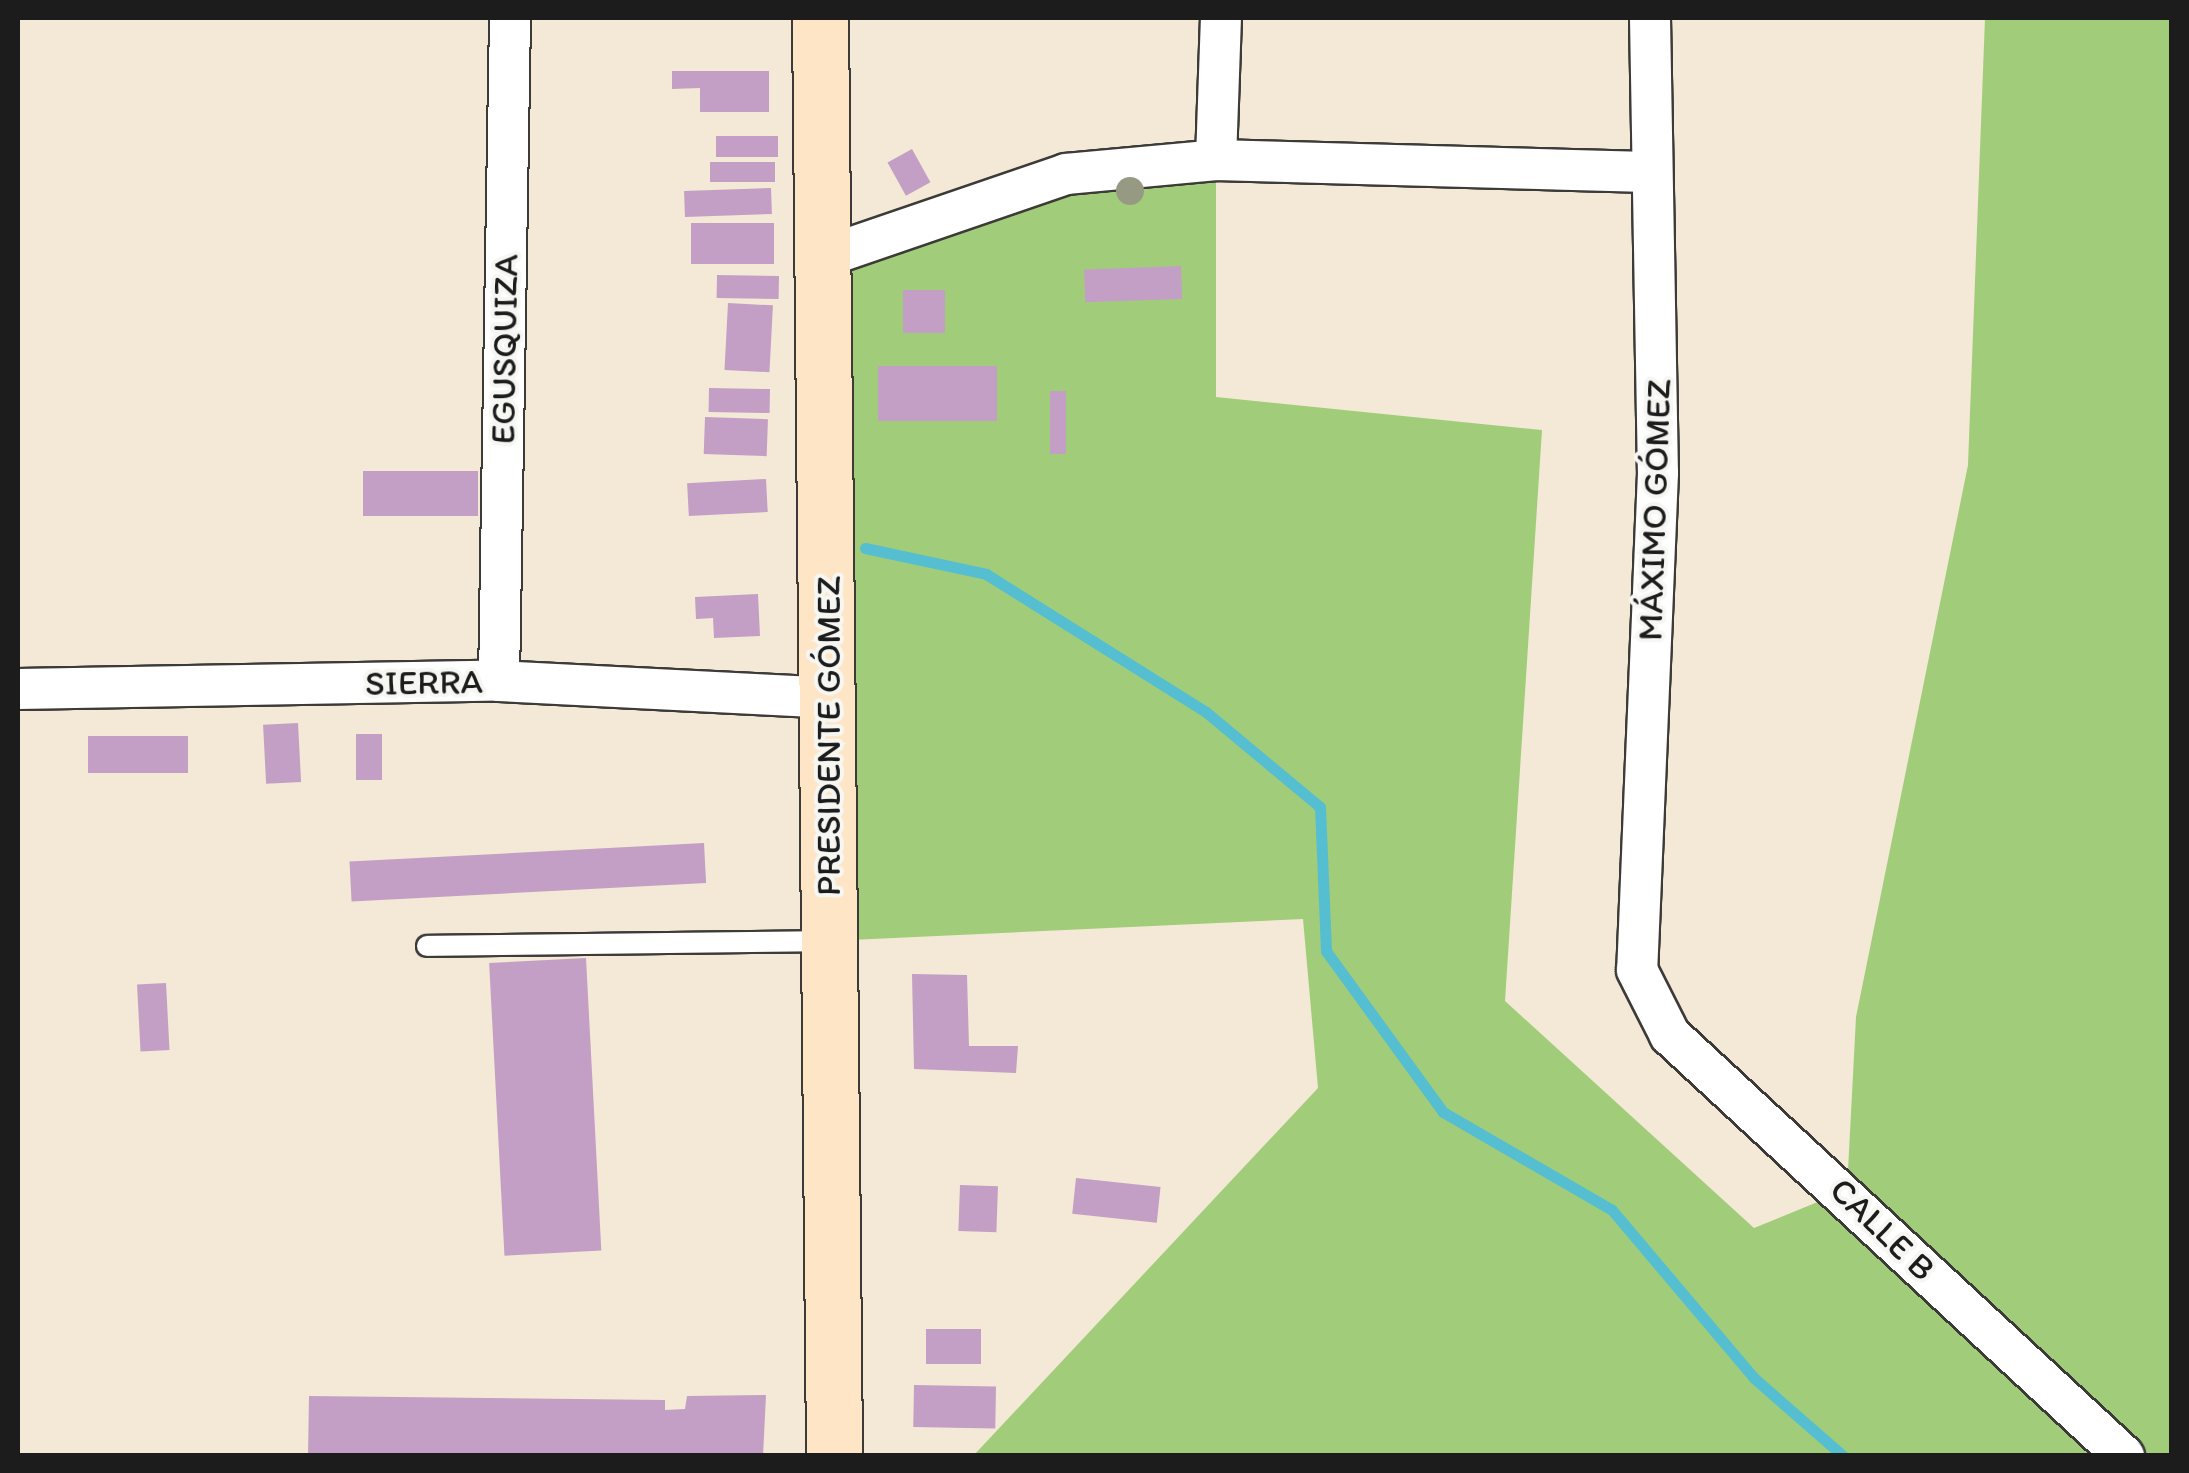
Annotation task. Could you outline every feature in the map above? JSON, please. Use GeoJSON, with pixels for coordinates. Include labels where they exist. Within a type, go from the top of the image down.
{"type":"FeatureCollection","features":[{"type":"Feature","properties":{"kind":"main road","name":"PRESIDENTE GÓMEZ"},"geometry":{"type":"LineString","coordinates":[[820,18],[830,698],[834,1456]]}},
{"type":"Feature","properties":{"kind":"street","name":"EGUSQUIZA"},"geometry":{"type":"LineString","coordinates":[[499,681],[510,18]]}},
{"type":"Feature","properties":{"kind":"street"},"geometry":{"type":"LineString","coordinates":[[1216,160],[1221,18]]}},
{"type":"Feature","properties":{"kind":"street","name":"MÁXIMO GÓMEZ"},"geometry":{"type":"LineString","coordinates":[[1648,1000],[1637,923],[1658,474],[1648,172],[1650,18]]}},
{"type":"Feature","properties":{"kind":"street"},"geometry":{"type":"LineString","coordinates":[[821,258],[1066,174],[1216,160],[1648,172]]}},
{"type":"Feature","properties":{"kind":"street","name":"SIERRA"},"geometry":{"type":"LineString","coordinates":[[18,689],[499,681],[830,698]]}},
{"type":"Feature","properties":{"kind":"street","name":"CALLE B"},"geometry":{"type":"LineString","coordinates":[[1648,1000],[1724,1087],[1847,1190],[2124,1456]]}},
{"type":"Feature","properties":{"kind":"lane"},"geometry":{"type":"LineString","coordinates":[[427,946],[829,941]]}},
{"type":"Feature","properties":{"kind":"green space"},"geometry":{"type":"Polygon","coordinates":[[[1985,18],[2171,18],[2171,1455],[974,1455],[1318,1088],[1303,919],[829,941],[820,243],[1216,160],[1216,397],[1542,430],[1505,1001],[1754,1228],[1847,1190],[1856,1017],[1968,465],[1985,18]]]}},
{"type":"Feature","properties":{"kind":"building"},"geometry":{"type":"Polygon","coordinates":[[[672,71],[769,71],[769,112],[700,112],[700,88],[672,89],[672,71]]]}},
{"type":"Feature","properties":{"kind":"building"},"geometry":{"type":"Polygon","coordinates":[[[716,136],[778,136],[778,157],[716,157],[716,136]]]}},
{"type":"Feature","properties":{"kind":"building"},"geometry":{"type":"Polygon","coordinates":[[[912,149],[930,182],[906,196],[888,163],[912,149]]]}},
{"type":"Feature","properties":{"kind":"building"},"geometry":{"type":"Polygon","coordinates":[[[710,162],[775,162],[775,182],[710,182],[710,162]]]}},
{"type":"Feature","properties":{"kind":"building"},"geometry":{"type":"Polygon","coordinates":[[[771,188],[772,214],[685,217],[684,191],[771,188]]]}},
{"type":"Feature","properties":{"kind":"building"},"geometry":{"type":"Polygon","coordinates":[[[691,223],[774,223],[774,264],[691,264],[691,223]]]}},
{"type":"Feature","properties":{"kind":"building"},"geometry":{"type":"Polygon","coordinates":[[[1181,266],[1182,299],[1085,302],[1084,269],[1181,266]]]}},
{"type":"Feature","properties":{"kind":"building"},"geometry":{"type":"Polygon","coordinates":[[[717,275],[779,276],[779,299],[717,298],[717,275]]]}},
{"type":"Feature","properties":{"kind":"building"},"geometry":{"type":"Polygon","coordinates":[[[903,290],[945,290],[945,333],[903,333],[903,290]]]}},
{"type":"Feature","properties":{"kind":"building"},"geometry":{"type":"Polygon","coordinates":[[[728,303],[773,305],[769,372],[724,370],[728,303]]]}},
{"type":"Feature","properties":{"kind":"building"},"geometry":{"type":"Polygon","coordinates":[[[878,366],[997,366],[997,421],[878,421],[878,366]]]}},
{"type":"Feature","properties":{"kind":"building"},"geometry":{"type":"Polygon","coordinates":[[[709,388],[770,389],[770,413],[709,412],[709,388]]]}},
{"type":"Feature","properties":{"kind":"building"},"geometry":{"type":"Polygon","coordinates":[[[1050,391],[1066,391],[1066,454],[1050,454],[1050,391]]]}},
{"type":"Feature","properties":{"kind":"building"},"geometry":{"type":"Polygon","coordinates":[[[705,417],[768,419],[767,456],[704,454],[705,417]]]}},
{"type":"Feature","properties":{"kind":"building"},"geometry":{"type":"Polygon","coordinates":[[[363,471],[478,471],[478,516],[363,516],[363,471]]]}},
{"type":"Feature","properties":{"kind":"building"},"geometry":{"type":"Polygon","coordinates":[[[766,479],[768,512],[689,516],[687,483],[766,479]]]}},
{"type":"Feature","properties":{"kind":"building"},"geometry":{"type":"Polygon","coordinates":[[[758,594],[760,636],[714,638],[713,618],[696,619],[695,597],[758,594]]]}},
{"type":"Feature","properties":{"kind":"building"},"geometry":{"type":"Polygon","coordinates":[[[298,723],[301,782],[266,784],[263,725],[298,723]]]}},
{"type":"Feature","properties":{"kind":"building"},"geometry":{"type":"Polygon","coordinates":[[[356,734],[382,734],[382,780],[356,780],[356,734]]]}},
{"type":"Feature","properties":{"kind":"building"},"geometry":{"type":"Polygon","coordinates":[[[88,736],[188,736],[188,773],[88,773],[88,736]]]}},
{"type":"Feature","properties":{"kind":"building"},"geometry":{"type":"Polygon","coordinates":[[[704,843],[706,883],[352,902],[349,862],[704,843]]]}},
{"type":"Feature","properties":{"kind":"building"},"geometry":{"type":"Polygon","coordinates":[[[586,958],[601,1251],[504,1256],[489,963],[586,958]]]}},
{"type":"Feature","properties":{"kind":"building"},"geometry":{"type":"Polygon","coordinates":[[[912,974],[967,975],[969,1046],[1018,1046],[1016,1073],[914,1069],[912,974]]]}},
{"type":"Feature","properties":{"kind":"building"},"geometry":{"type":"Polygon","coordinates":[[[166,983],[170,1050],[141,1051],[137,985],[166,983]]]}},
{"type":"Feature","properties":{"kind":"building"},"geometry":{"type":"Polygon","coordinates":[[[1076,1178],[1161,1187],[1157,1223],[1072,1214],[1076,1178]]]}},
{"type":"Feature","properties":{"kind":"building"},"geometry":{"type":"Polygon","coordinates":[[[960,1185],[998,1186],[996,1232],[958,1231],[960,1185]]]}},
{"type":"Feature","properties":{"kind":"building"},"geometry":{"type":"Polygon","coordinates":[[[926,1329],[981,1329],[981,1364],[926,1364],[926,1329]]]}},
{"type":"Feature","properties":{"kind":"building"},"geometry":{"type":"Polygon","coordinates":[[[914,1385],[996,1386],[995,1428],[913,1427],[914,1385]]]}},
{"type":"Feature","properties":{"kind":"building"},"geometry":{"type":"Polygon","coordinates":[[[766,1395],[763,1456],[308,1456],[309,1396],[665,1400],[665,1410],[685,1409],[687,1396],[766,1395]]]}},
{"type":"Feature","properties":{"kind":"waterway"},"geometry":{"type":"LineString","coordinates":[[865,548],[986,574],[1206,712],[1320,807],[1326,951],[1443,1112],[1612,1210],[1754,1378],[1843,1456]]}}]}
